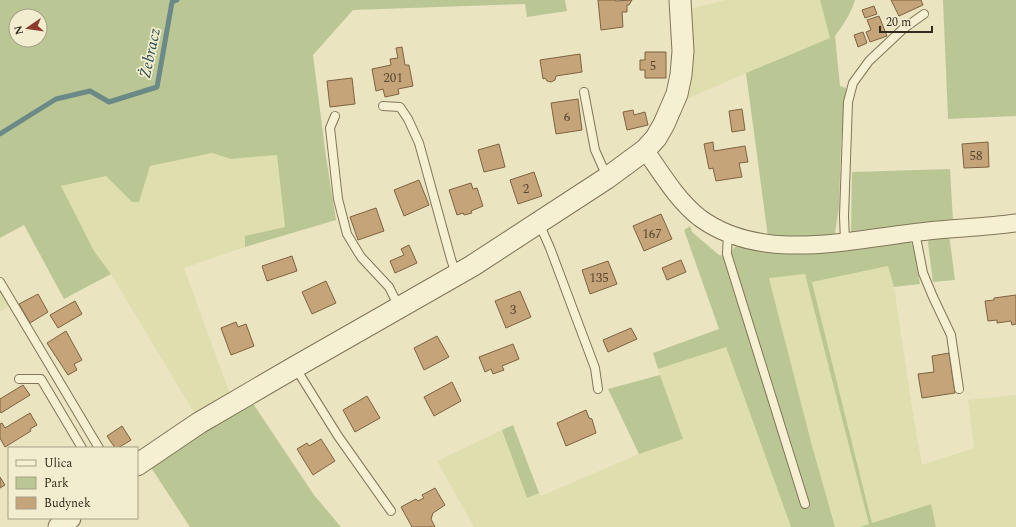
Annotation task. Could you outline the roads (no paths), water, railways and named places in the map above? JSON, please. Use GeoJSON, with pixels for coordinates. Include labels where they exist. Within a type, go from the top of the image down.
{"type":"FeatureCollection","features":[{"type":"Feature","properties":{"kind":"street"},"geometry":{"type":"LineString","coordinates":[[138,464],[199,424],[295,367],[457,275],[607,178],[645,150],[656,138],[664,124],[677,94],[681,75],[683,51],[680,0]]}},
{"type":"Feature","properties":{"kind":"street"},"geometry":{"type":"LineString","coordinates":[[645,150],[678,198],[701,219],[728,233],[769,244],[812,245],[915,232],[1016,223]]}},
{"type":"Feature","properties":{"kind":"street"},"geometry":{"type":"LineString","coordinates":[[59,527],[69,519]]}},
{"type":"Feature","properties":{"kind":"lane"},"geometry":{"type":"LineString","coordinates":[[845,241],[844,216],[848,102],[854,83],[869,61],[903,30],[924,14]]}},
{"type":"Feature","properties":{"kind":"lane"},"geometry":{"type":"LineString","coordinates":[[584,92],[596,150],[607,178]]}},
{"type":"Feature","properties":{"kind":"lane"},"geometry":{"type":"LineString","coordinates":[[383,106],[400,107],[408,119],[419,143],[451,259],[457,275]]}},
{"type":"Feature","properties":{"kind":"lane"},"geometry":{"type":"LineString","coordinates":[[335,116],[330,128],[338,199],[347,234],[362,257],[389,287],[399,308]]}},
{"type":"Feature","properties":{"kind":"lane"},"geometry":{"type":"LineString","coordinates":[[538,223],[550,248],[595,368],[598,389]]}},
{"type":"Feature","properties":{"kind":"lane"},"geometry":{"type":"LineString","coordinates":[[915,232],[923,273],[932,297],[951,335],[959,389]]}},
{"type":"Feature","properties":{"kind":"lane"},"geometry":{"type":"LineString","coordinates":[[728,233],[727,254],[805,504]]}},
{"type":"Feature","properties":{"kind":"lane"},"geometry":{"type":"LineString","coordinates":[[0,282],[98,447]]}},
{"type":"Feature","properties":{"kind":"lane"},"geometry":{"type":"LineString","coordinates":[[295,367],[338,436],[391,511]]}},
{"type":"Feature","properties":{"kind":"lane"},"geometry":{"type":"LineString","coordinates":[[19,379],[42,378],[81,447]]}},
{"type":"Feature","properties":{"kind":"waterway","name":"Żebracz"},"geometry":{"type":"LineString","coordinates":[[0,134],[56,99],[90,91],[109,102],[157,87],[172,2],[177,0]]}}]}
